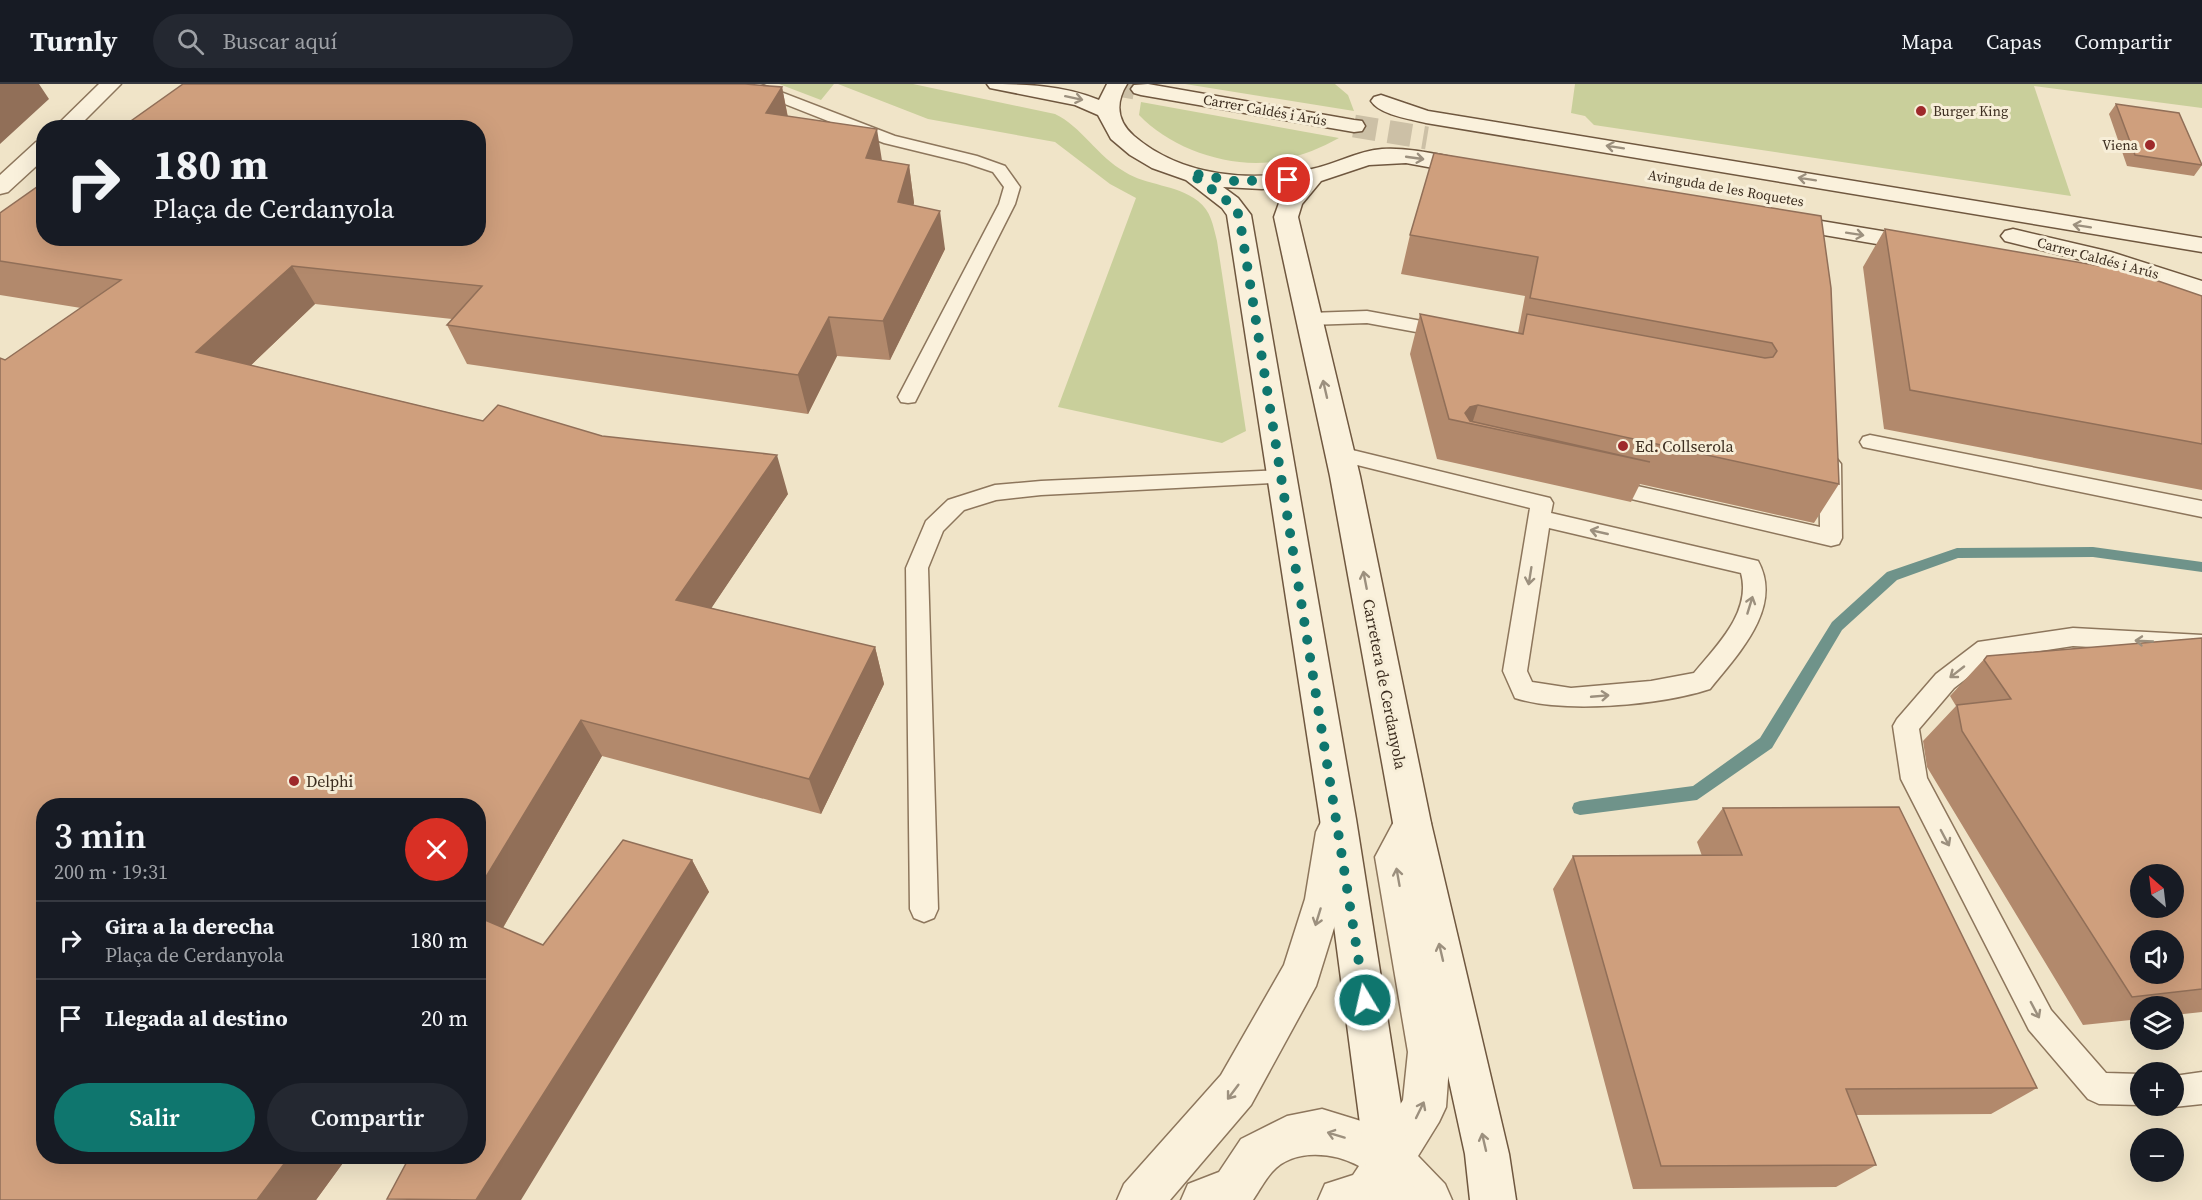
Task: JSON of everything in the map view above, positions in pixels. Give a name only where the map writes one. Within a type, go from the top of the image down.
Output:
[{"type":"main road","points":[[73,120],[111,84]]},
{"type":"main road","points":[[997,84],[1081,100],[1107,111]]},
{"type":"main road","points":[[1117,84],[1109,98],[1107,111],[1113,128],[1128,143],[1161,164],[1190,173],[1234,181],[1257,182],[1314,176],[1356,159],[1370,150],[1383,131],[1386,113],[1375,93]]},
{"type":"main road","name":"Carrer Caldés i Arús","points":[[1142,89],[1354,126]]},
{"type":"main road","points":[[1375,93],[1426,117],[2202,245]]},
{"type":"main road","name":"Avinguda de les Roquetes","points":[[1427,138],[1803,201]]},
{"type":"main road","points":[[0,187],[36,154]]},
{"type":"main road","points":[[1356,159],[1383,156],[1411,157],[1493,172]]},
{"type":"main road","points":[[1190,173],[1230,203],[1239,215],[1338,819],[1391,1180]]},
{"type":"main road","name":"Carretera de Cerdanyola","points":[[1314,176],[1297,193],[1286,218],[1340,454],[1412,823],[1487,1154],[1493,1200]]},
{"type":"main road","points":[[1758,218],[1810,238],[1893,248],[1949,249]]},
{"type":"main road","points":[[1990,232],[2025,238]]},
{"type":"main road","name":"Carrer Caldés i Arús","points":[[2025,238],[2202,254]]},
{"type":"main road","name":"Carrer Caldés i Arús","points":[[2025,238],[2102,257],[2202,289]]},
{"type":"main road","points":[[2007,258],[2100,275],[2202,301]]},
{"type":"main road","points":[[1140,1200],[1236,1090],[1302,972],[1324,899],[1338,819]]},
{"type":"main road","points":[[1341,1200],[1366,1196],[1391,1180],[1424,1107],[1428,1052],[1394,857],[1412,823]]},
{"type":"main road","points":[[1228,1196],[1257,1155],[1287,1138],[1322,1131],[1361,1143],[1391,1180],[1429,1200]]},
{"type":"lane","points":[[747,84],[783,96],[890,140],[971,159],[999,169],[1012,187],[1008,204],[908,397]]},
{"type":"lane","points":[[1309,319],[1367,316],[1461,335]]},
{"type":"lane","points":[[1870,442],[2202,509]]},
{"type":"lane","points":[[1591,483],[1831,537],[1830,446]]},
{"type":"lane","points":[[1340,454],[1542,503],[1515,670],[1524,691],[1571,698],[1651,691],[1701,682],[1743,631],[1756,586],[1750,567],[1540,518]]},
{"type":"lane","points":[[924,909],[917,568],[934,527],[956,505],[995,493],[1041,488],[1282,477]]},
{"type":"lane","points":[[2130,1089],[2099,1088],[2040,1020],[1914,779],[1906,726],[1945,681],[1987,649],[2073,637],[2202,644]]},
{"type":"lane","points":[[2184,1090],[2202,1088]]},
{"type":"green space","points":[[779,84],[834,84],[821,100]]},
{"type":"green space","points":[[838,84],[913,84],[1055,114],[1073,126],[1106,158],[1125,172],[1180,191],[1198,201],[1209,214],[1217,241],[1246,431],[1222,443],[1058,407],[1136,198],[1110,184],[1055,142],[928,119]]},
{"type":"green space","points":[[1185,84],[1335,84],[1348,95],[1354,111]]},
{"type":"green space","points":[[1575,84],[2202,84],[2202,108],[2034,86],[2071,196],[1594,125],[1585,116],[1571,113]]},
{"type":"green space","points":[[1141,102],[1339,138],[1312,151],[1283,160],[1245,163],[1225,160],[1186,148],[1153,127],[1139,115]]},
{"type":"building","name":"Delphi","points":[[183,84],[745,84],[782,87],[766,113],[877,129],[866,158],[909,165],[898,202],[940,211],[883,321],[829,317],[798,375],[447,325],[482,286],[292,266],[196,352],[483,421],[498,405],[602,436],[777,455],[676,600],[875,647],[809,779],[581,720],[486,877],[486,798],[36,798],[36,1164],[284,1164],[257,1200],[0,1200],[0,358],[5,360],[121,280],[0,261],[0,213],[36,188],[36,246],[486,246],[486,120],[132,120]]},
{"type":"building","name":"Viena","points":[[2116,104],[2179,113],[2202,165],[2135,155]]},
{"type":"building","points":[[1434,153],[1821,216],[1831,288],[1839,484],[1478,405],[1470,407],[1465,413],[1470,421],[1650,462],[1449,419],[1420,314],[1523,334],[1527,314],[1765,358],[1773,357],[1777,351],[1772,343],[1530,298],[1538,257],[1410,235]]},
{"type":"building","points":[[1885,229],[2129,271],[2202,296],[2202,444],[1910,390]]},
{"type":"building","points":[[2202,638],[2202,989],[2131,996],[1962,731],[1957,705],[2011,699],[1984,660],[1987,656]]},
{"type":"building","points":[[1899,807],[2037,1088],[1846,1089],[1876,1165],[1661,1166],[1573,856],[1742,855],[1723,808]]},
{"type":"building","points":[[623,840],[692,860],[476,1200],[387,1199],[406,1164],[486,1164],[486,920],[543,945]]},
{"type":"waterway","points":[[1580,808],[1697,793],[1766,743],[1837,626],[1892,576],[1957,553],[2093,552],[2202,567]]},
{"type":"tunnel","points":[[1112,84],[1141,89]]},
{"type":"tunnel","points":[[1354,126],[1427,138]]},
{"type":"place","name":"Burger King","points":[[1921,111]]},
{"type":"place","name":"Viena","points":[[2150,145]]},
{"type":"place","name":"Ed. Collserola","points":[[1623,446]]},
{"type":"place","name":"Delphi","points":[[294,781]]},
{"type":"route","points":[[1288,180],[1234,181],[1190,173],[1230,203],[1239,215],[1338,819],[1365,1000]]}]
